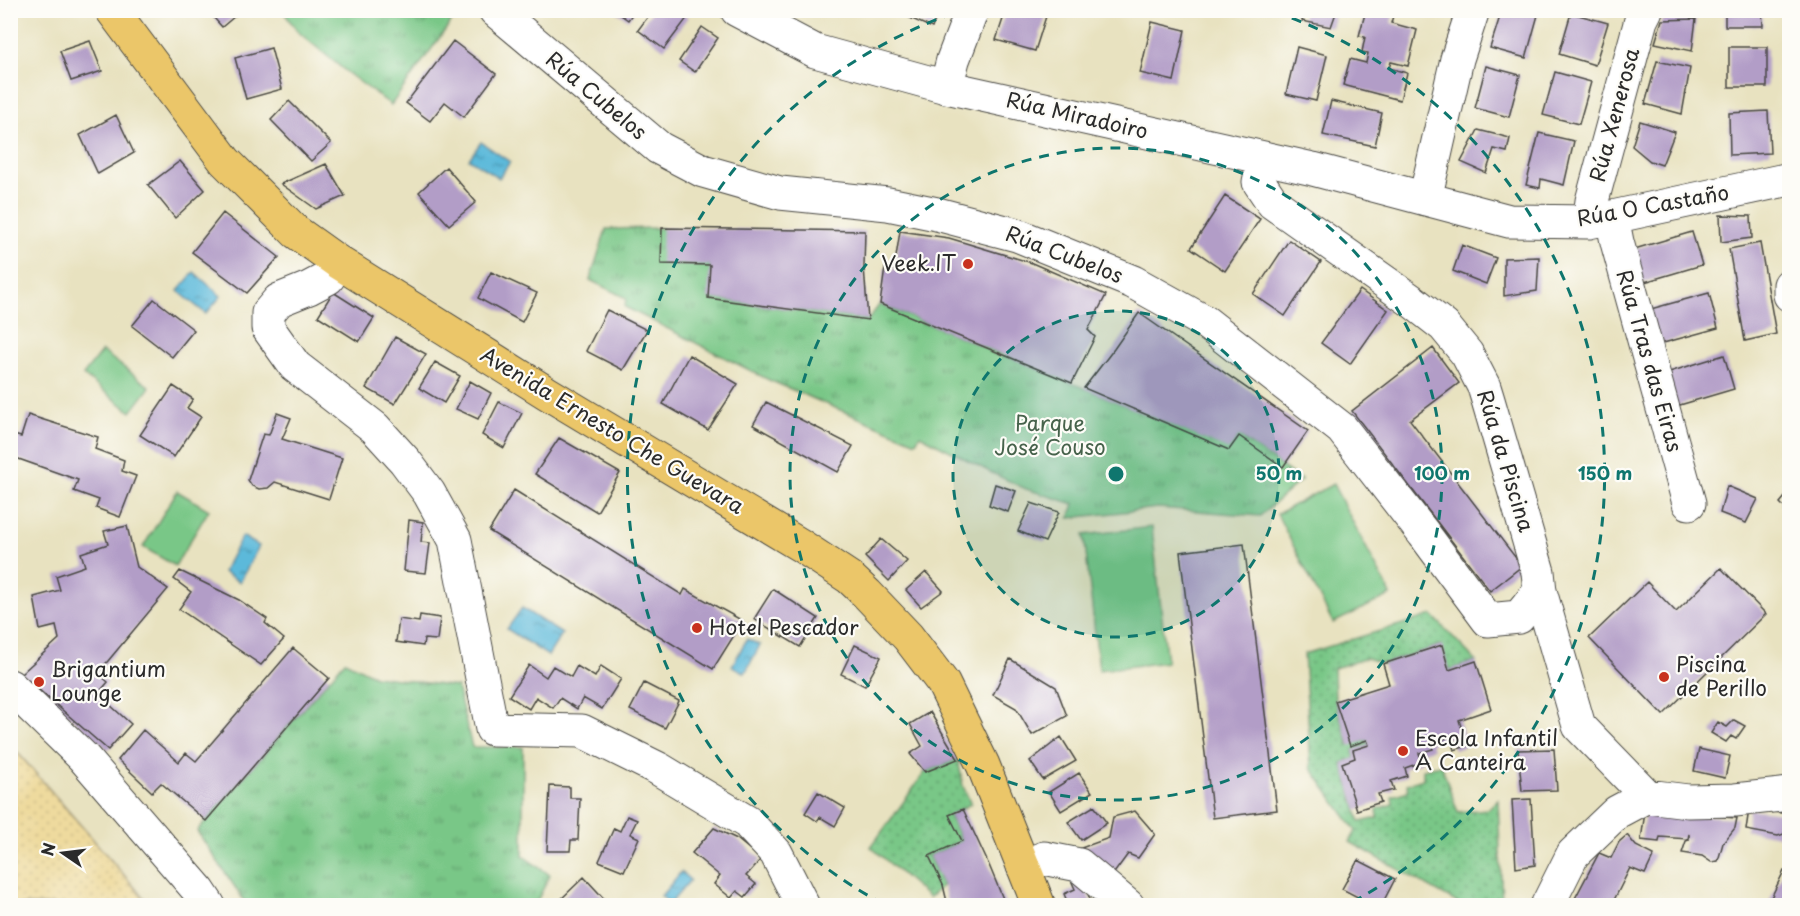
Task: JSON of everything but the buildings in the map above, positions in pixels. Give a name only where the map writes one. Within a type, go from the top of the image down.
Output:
[{"type":"main road","name":"Avenida Ernesto Che Guevara","points":[[112,10],[225,161],[296,232],[338,262],[547,393],[800,545],[850,578],[908,637],[943,683],[982,765],[1040,906]]},
{"type":"street","name":"Rúa Cubelos","points":[[495,10],[659,148],[703,171],[780,193],[888,204],[1017,235],[1133,282],[1205,322],[1342,429],[1488,620],[1519,617],[1540,591]]},
{"type":"street","name":"Rúa Miradoiro","points":[[737,10],[815,51],[946,87],[1313,169],[1425,199]]},
{"type":"street","points":[[946,87],[953,60],[972,10]]},
{"type":"street","points":[[1425,199],[1457,59],[1473,10]]},
{"type":"street","name":"Rúa Xenerosa","points":[[1601,220],[1592,201],[1641,20],[1646,10]]},
{"type":"street","name":"Rúa da Piscina","points":[[1264,159],[1259,182],[1273,203],[1412,301],[1444,326],[1467,354],[1484,387],[1538,572],[1540,591],[1579,726],[1647,796]]},
{"type":"street","name":"Rúa O Castaño","points":[[1425,199],[1509,221],[1601,220],[1790,179]]},
{"type":"street","name":"Rúa Tras das Eiras","points":[[1601,220],[1617,242],[1689,503]]},
{"type":"street","points":[[338,262],[317,274],[309,288],[279,300],[268,313],[268,328],[295,366],[375,428],[405,461],[429,493],[454,540],[492,729],[582,731],[659,769],[747,822],[776,853],[803,906]]},
{"type":"street","points":[[1790,285],[1790,295]]},
{"type":"street","points":[[10,686],[83,757],[209,906]]},
{"type":"street","points":[[1547,906],[1573,854],[1617,812],[1647,796],[1688,801],[1735,800],[1790,794]]},
{"type":"street","points":[[1023,866],[1044,858],[1079,865],[1128,906]]},
{"type":"green space","points":[[283,11],[459,11],[391,105],[297,31]]},
{"type":"green space","name":"Parque José Couso","points":[[662,228],[710,265],[709,298],[868,320],[880,304],[1229,449],[1239,436],[1301,480],[1260,516],[1158,508],[1069,518],[1074,504],[1026,489],[920,435],[916,442],[769,380],[625,307],[626,298],[590,280],[606,229]]},
{"type":"green space","points":[[102,351],[150,387],[131,412],[83,375]]},
{"type":"green space","points":[[1333,484],[1391,595],[1333,623],[1277,514]]},
{"type":"green space","points":[[177,491],[209,510],[175,566],[143,547]]},
{"type":"green space","points":[[1152,527],[1167,662],[1099,670],[1084,535]]},
{"type":"green space","points":[[1432,615],[1476,661],[1449,670],[1441,645],[1383,664],[1367,658],[1334,668],[1335,701],[1349,745],[1367,740],[1369,745],[1353,750],[1355,758],[1342,763],[1360,822],[1378,818],[1377,809],[1393,804],[1392,796],[1408,791],[1407,784],[1423,779],[1423,769],[1441,765],[1458,812],[1488,809],[1498,799],[1502,905],[1461,905],[1350,842],[1356,831],[1311,768],[1304,654]]},
{"type":"green space","points":[[345,661],[375,676],[457,687],[472,747],[523,747],[523,856],[550,875],[535,905],[247,905],[197,831]]},
{"type":"green space","points":[[958,759],[963,786],[971,804],[949,815],[962,841],[929,856],[943,885],[929,898],[871,847],[925,772]]},
{"type":"sand","points":[[11,745],[150,905],[11,905]]},
{"type":"water","points":[[481,142],[510,162],[499,178],[469,159]]},
{"type":"water","points":[[194,272],[221,296],[206,314],[178,291]]},
{"type":"water","points":[[242,536],[259,546],[240,582],[223,572]]},
{"type":"water","points":[[522,608],[562,634],[548,656],[507,629]]},
{"type":"water","points":[[747,639],[760,645],[745,673],[732,666]]},
{"type":"water","points":[[681,872],[690,880],[670,904],[661,896]]},
{"type":"place","name":"Veek.IT","points":[[968,264]]},
{"type":"place","name":"Hotel Pescador","points":[[697,628]]},
{"type":"place","name":"Piscina de Perillo","points":[[1664,677]]},
{"type":"place","name":"Brigantium Lounge","points":[[39,682]]},
{"type":"place","name":"Escola Infantil A Canteira","points":[[1403,751]]}]
